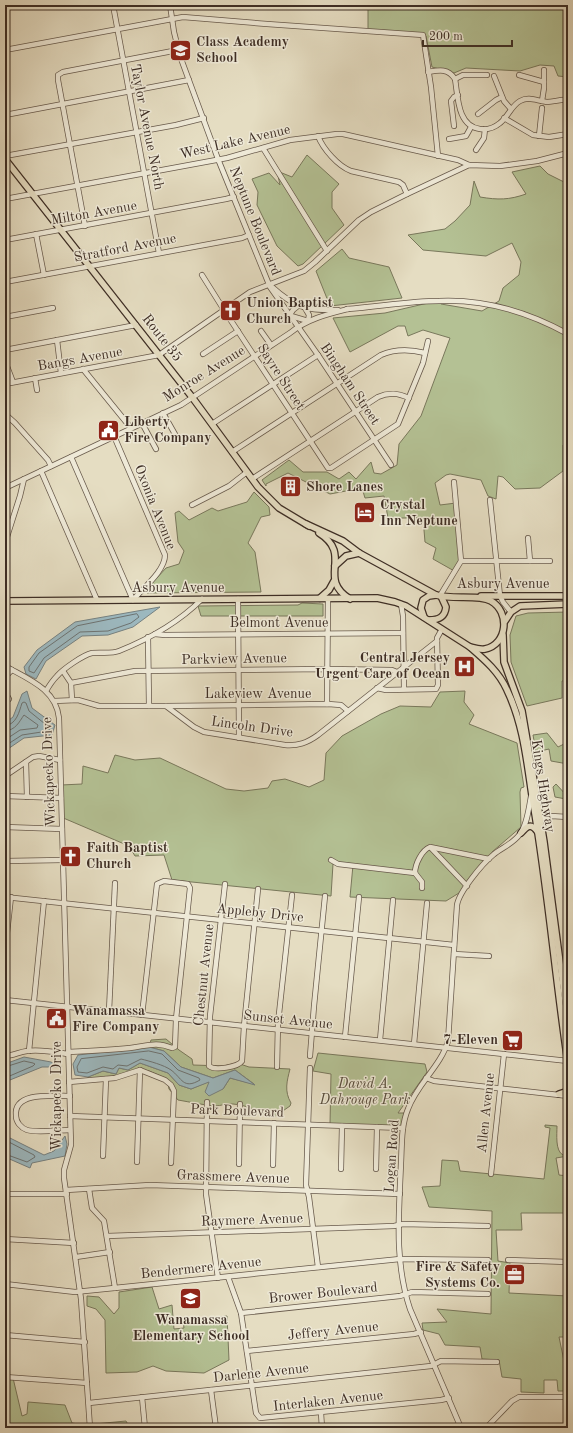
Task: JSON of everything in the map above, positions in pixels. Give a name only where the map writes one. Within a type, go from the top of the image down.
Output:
[{"type":"main road","name":"Route 35","points":[[5,158],[192,397],[264,494],[279,508],[306,524]]},
{"type":"main road","points":[[306,524],[336,537],[359,553],[439,595],[455,598],[480,598],[490,600],[499,609],[505,621]]},
{"type":"main road","points":[[306,524],[331,541],[334,547],[336,566],[334,581],[329,590],[320,598]]},
{"type":"main road","points":[[336,566],[346,556],[359,553]]},
{"type":"main road","points":[[334,581],[340,592],[351,599]]},
{"type":"main road","name":"Asbury Avenue","points":[[439,595],[568,596]]},
{"type":"main road","points":[[439,595],[446,607],[444,614],[437,619],[427,618],[421,608],[423,600],[429,596],[439,595]]},
{"type":"main road","name":"Asbury Avenue","points":[[5,601],[320,598],[328,600],[384,599],[401,604],[411,609]]},
{"type":"main road","name":"Asbury Avenue","points":[[505,621],[511,612],[524,605],[568,604]]},
{"type":"main road","name":"Kings Highway","points":[[411,609],[470,647],[488,663],[504,684],[513,703],[521,730],[538,819],[538,833],[568,1062]]},
{"type":"main road","name":"Kings Highway","points":[[505,621],[503,635],[504,662],[522,711],[568,1023]]},
{"type":"main road","points":[[470,647],[481,649],[487,648],[494,645],[503,635]]},
{"type":"main road","points":[[521,833],[527,826],[530,825],[534,827],[538,833]]},
{"type":"main road","points":[[559,1094],[568,1091]]},
{"type":"street","name":"Taylor Avenue North","points":[[113,5],[159,253]]},
{"type":"street","name":"Neptune Boulevard","points":[[170,5],[178,50],[218,159],[269,284],[285,298],[298,306],[321,310],[348,309],[427,301],[470,302],[513,310],[539,320],[568,334]]},
{"type":"street","points":[[5,50],[183,16],[267,24],[423,35],[438,156]]},
{"type":"street","points":[[85,226],[58,75],[63,72],[178,50]]},
{"type":"street","points":[[428,72],[445,70],[455,79],[461,115],[471,127],[485,129],[499,124],[518,102],[527,99],[542,102],[568,100]]},
{"type":"street","points":[[542,102],[544,70]]},
{"type":"street","points":[[455,79],[463,76],[487,75]]},
{"type":"street","points":[[519,75],[544,82]]},
{"type":"street","points":[[494,76],[505,104],[511,109]]},
{"type":"street","points":[[5,115],[189,80]]},
{"type":"street","points":[[454,126],[451,101],[454,96],[458,95]]},
{"type":"street","points":[[478,114],[502,97]]},
{"type":"street","points":[[540,136],[542,108]]},
{"type":"street","points":[[5,158],[204,118]]},
{"type":"street","points":[[504,118],[528,133],[549,137],[568,134]]},
{"type":"street","points":[[449,139],[466,136],[471,127]]},
{"type":"street","points":[[476,150],[484,138],[485,129]]},
{"type":"street","name":"West Lake Avenue","points":[[5,199],[218,159],[290,140],[343,134],[458,160],[468,165]]},
{"type":"street","points":[[318,136],[323,147],[344,168],[399,182],[403,185],[407,194]]},
{"type":"street","points":[[263,148],[327,251]]},
{"type":"street","points":[[159,355],[250,292],[304,271],[359,220],[371,212],[407,194],[468,165],[505,166],[538,161],[568,153]]},
{"type":"street","name":"Milton Avenue","points":[[5,240],[234,197]]},
{"type":"street","points":[[36,234],[44,275]]},
{"type":"street","name":"Stratford Avenue","points":[[5,282],[242,238],[249,235]]},
{"type":"street","name":"Sayre Street","points":[[202,275],[327,467],[331,468],[374,440]]},
{"type":"street","name":"Bingham Street","points":[[269,284],[289,316],[298,326],[318,355],[391,465]]},
{"type":"street","points":[[298,306],[289,316],[308,321],[309,315],[305,308]]},
{"type":"street","points":[[5,317],[53,308]]},
{"type":"street","name":"Monroe Avenue","points":[[5,488],[180,405],[271,346],[298,326],[308,321],[348,309]]},
{"type":"street","points":[[5,350],[136,325]]},
{"type":"street","points":[[203,354],[238,331]]},
{"type":"street","points":[[261,331],[271,346]]},
{"type":"street","points":[[57,340],[61,373]]},
{"type":"street","points":[[374,440],[398,424],[422,363],[428,341]]},
{"type":"street","points":[[232,452],[375,358],[387,353],[405,350],[425,353]]},
{"type":"street","name":"Bangs Avenue","points":[[5,384],[159,355]]},
{"type":"street","points":[[212,424],[318,355]]},
{"type":"street","points":[[5,361],[13,382]]},
{"type":"street","points":[[83,369],[131,428]]},
{"type":"street","points":[[35,378],[37,390]]},
{"type":"street","points":[[252,479],[378,397],[385,394],[398,394],[409,398]]},
{"type":"street","points":[[162,413],[176,436]]},
{"type":"street","points":[[5,414],[15,422],[48,460],[51,466]]},
{"type":"street","points":[[142,423],[156,449]]},
{"type":"street","name":"Oxonia Avenue","points":[[114,436],[165,555],[164,562],[160,570],[133,600]]},
{"type":"street","points":[[71,457],[133,600]]},
{"type":"street","points":[[41,471],[97,600]]},
{"type":"street","points":[[192,505],[229,486],[247,472]]},
{"type":"street","points":[[5,542],[24,479]]},
{"type":"street","points":[[439,595],[461,562],[454,482]]},
{"type":"street","points":[[490,500],[500,596],[511,612]]},
{"type":"street","points":[[528,538],[530,561]]},
{"type":"street","points":[[461,562],[550,561]]},
{"type":"street","points":[[46,691],[54,679],[63,671],[88,654],[116,652],[155,634],[187,613],[202,599]]},
{"type":"street","points":[[238,599],[239,738]]},
{"type":"street","points":[[327,704],[328,600]]},
{"type":"street","points":[[401,604],[403,616],[404,689]]},
{"type":"street","points":[[403,616],[405,612],[411,609]]},
{"type":"street","points":[[377,688],[386,690],[437,688],[437,638],[442,629]]},
{"type":"street","name":"Belmont Avenue","points":[[155,634],[403,634]]},
{"type":"street","points":[[148,637],[149,706]]},
{"type":"street","points":[[404,667],[437,641]]},
{"type":"street","name":"Wickapecko Drive","points":[[5,666],[46,691],[54,701],[59,718],[70,1096],[70,1149],[64,1170],[80,1292],[85,1342],[90,1428]]},
{"type":"street","name":"Lincoln Drive","points":[[166,706],[199,730],[285,745],[301,745],[314,738],[404,667]]},
{"type":"street","name":"Parkview Avenue","points":[[71,683],[123,672],[149,671],[328,669],[392,670],[397,672]]},
{"type":"street","points":[[5,678],[12,670]]},
{"type":"street","points":[[63,671],[71,683],[72,700]]},
{"type":"street","points":[[5,692],[10,699],[5,702]]},
{"type":"street","points":[[54,701],[78,700],[99,706],[166,706]]},
{"type":"street","name":"Lakeview Avenue","points":[[166,706],[327,704],[341,705],[348,711]]},
{"type":"street","points":[[5,776],[37,756],[60,760]]},
{"type":"street","points":[[26,762],[27,797]]},
{"type":"street","points":[[521,833],[532,793]]},
{"type":"street","points":[[5,796],[61,798]]},
{"type":"street","points":[[538,819],[551,816],[568,817]]},
{"type":"street","points":[[5,827],[62,829]]},
{"type":"street","name":"Logan Road","points":[[461,1428],[435,1364],[410,1309],[406,1294],[398,1243],[403,1128],[406,1113],[411,1100],[446,1048],[450,1027],[457,902],[462,892],[489,859],[521,833]]},
{"type":"street","points":[[422,888],[422,882],[415,873],[416,865],[427,848],[430,847],[489,859]]},
{"type":"street","points":[[430,847],[467,886]]},
{"type":"street","points":[[5,861],[63,860]]},
{"type":"street","points":[[331,860],[338,864],[415,873]]},
{"type":"street","points":[[5,1056],[29,1050],[68,1053],[130,1048],[154,1044],[174,1048],[190,888],[188,884],[164,881],[157,884],[142,1015]]},
{"type":"street","points":[[109,1011],[115,884]]},
{"type":"street","name":"Chestnut Avenue","points":[[225,884],[210,1022],[210,1067],[218,1069],[239,1065],[242,1063],[244,1026]]},
{"type":"street","points":[[244,1026],[258,889]]},
{"type":"street","points":[[277,1067],[278,1029],[292,895]]},
{"type":"street","points":[[310,1056],[311,1033],[326,896]]},
{"type":"street","name":"Appleby Drive","points":[[5,897],[454,945]]},
{"type":"street","points":[[5,951],[11,897]]},
{"type":"street","points":[[345,1037],[359,897]]},
{"type":"street","points":[[380,1040],[393,900]]},
{"type":"street","points":[[29,1050],[44,901]]},
{"type":"street","points":[[414,1044],[427,904]]},
{"type":"street","points":[[454,954],[489,956]]},
{"type":"street","name":"Sunset Avenue","points":[[5,1000],[380,1040],[568,1062]]},
{"type":"street","name":"Allen Avenue","points":[[491,1174],[499,1088],[504,1054]]},
{"type":"street","points":[[310,1068],[306,1185],[318,1267]]},
{"type":"street","points":[[69,1082],[119,1077],[140,1070],[160,1077],[171,1084],[174,1091],[171,1163]]},
{"type":"street","points":[[137,1162],[140,1070]]},
{"type":"street","points":[[426,1078],[434,1081],[568,1096]]},
{"type":"street","points":[[104,1156],[106,1079]]},
{"type":"street","points":[[70,1096],[25,1098],[19,1104],[16,1115],[18,1123],[27,1130],[70,1130]]},
{"type":"street","points":[[207,1102],[205,1187],[218,1278]]},
{"type":"street","points":[[239,1164],[240,1104]]},
{"type":"street","name":"Park Boulevard","points":[[70,1116],[403,1128]]},
{"type":"street","points":[[273,1166],[274,1124]]},
{"type":"street","points":[[341,1170],[342,1126]]},
{"type":"street","points":[[376,1169],[377,1127]]},
{"type":"street","name":"Grassmere Avenue","points":[[5,1194],[66,1192],[150,1185],[400,1194]]},
{"type":"street","points":[[89,1189],[92,1208],[104,1221],[115,1288]]},
{"type":"street","name":"Raymere Avenue","points":[[107,1236],[398,1225],[488,1226]]},
{"type":"street","points":[[5,1239],[74,1243]]},
{"type":"street","points":[[76,1257],[110,1252]]},
{"type":"street","name":"Bendermere Avenue","points":[[5,1284],[80,1292],[400,1259],[488,1260]]},
{"type":"street","points":[[508,1260],[568,1262]]},
{"type":"street","name":"Interlaken Avenue","points":[[228,1277],[241,1313],[256,1413],[260,1418],[321,1413],[449,1398]]},
{"type":"street","name":"Brower Boulevard","points":[[241,1313],[400,1296],[412,1292],[488,1294]]},
{"type":"street","name":"Jeffery Avenue","points":[[247,1351],[414,1334],[421,1332]]},
{"type":"street","points":[[5,1335],[85,1342]]},
{"type":"street","name":"Darlene Avenue","points":[[88,1403],[431,1366],[441,1361],[497,1362]]},
{"type":"street","points":[[5,1377],[87,1384]]},
{"type":"street","points":[[211,1390],[216,1428]]},
{"type":"street","points":[[486,1428],[515,1398],[522,1396],[568,1397]]},
{"type":"street","points":[[142,1398],[145,1428]]},
{"type":"street","points":[[321,1413],[322,1428]]},
{"type":"green space","points":[[368,5],[568,5],[568,77],[558,76],[554,66],[540,65],[520,71],[466,68],[454,73],[432,67],[426,36],[368,31]]},
{"type":"green space","points":[[307,155],[339,184],[332,192],[332,208],[344,225],[303,264],[298,266],[277,246],[257,205],[258,192],[252,179],[269,173],[280,185],[277,171],[292,177]]},
{"type":"green space","points":[[540,166],[548,174],[568,184],[568,445],[563,445],[563,471],[540,488],[515,489],[503,477],[498,476],[496,499],[488,496],[481,480],[450,474],[446,475],[435,483],[440,505],[456,503],[463,561],[456,572],[433,559],[436,548],[425,542],[423,518],[388,518],[384,496],[365,498],[362,488],[330,494],[288,473],[266,484],[266,486],[262,480],[289,460],[303,472],[327,472],[339,479],[349,472],[356,479],[371,462],[374,473],[381,474],[397,465],[399,444],[421,416],[450,338],[423,330],[408,336],[405,326],[398,326],[350,352],[333,318],[385,313],[441,300],[441,304],[482,311],[499,301],[503,288],[519,275],[521,262],[512,243],[486,256],[423,250],[408,235],[445,229],[455,221],[470,205],[474,181],[480,197],[503,199],[526,194],[512,172]]},
{"type":"green space","points":[[342,249],[349,258],[389,267],[402,298],[330,306],[316,271]]},
{"type":"green space","points":[[254,492],[269,507],[270,515],[261,517],[248,543],[255,552],[261,592],[147,593],[146,590],[166,568],[179,564],[184,551],[178,542],[175,513],[179,511],[189,520],[212,508],[218,511],[247,502]]},
{"type":"green space","points":[[302,603],[323,604],[323,616],[201,616],[198,606],[298,605]]},
{"type":"green space","points":[[568,612],[568,680],[562,681],[562,698],[527,706],[511,662],[510,635],[516,616],[528,613]]},
{"type":"green space","points":[[465,691],[464,702],[474,715],[469,724],[517,743],[524,787],[521,788],[520,792],[521,827],[492,852],[493,855],[459,893],[446,901],[350,897],[353,865],[333,864],[331,896],[172,880],[164,855],[135,856],[129,846],[61,817],[61,785],[82,784],[83,766],[108,773],[115,755],[135,760],[160,758],[226,789],[244,791],[268,788],[272,781],[285,779],[309,787],[324,780],[326,753],[342,736],[381,714],[400,706],[431,707],[440,692]]},
{"type":"green space","points":[[547,733],[558,747],[568,742],[568,764],[551,761],[549,749],[536,752],[533,735]]},
{"type":"green space","points":[[556,784],[568,797],[568,801],[566,799],[555,797],[553,787]]},
{"type":"green space","points":[[166,1039],[192,1059],[193,1065],[223,1066],[237,1063],[249,1067],[290,1069],[287,1094],[291,1103],[290,1106],[274,1117],[249,1107],[239,1105],[228,1104],[215,1106],[178,1100],[169,1089],[167,1079],[149,1071],[88,1080],[88,1077],[103,1071],[116,1074],[119,1068],[128,1070],[140,1063],[168,1073],[179,1085],[191,1089],[210,1081],[223,1089],[230,1078],[254,1084],[235,1070],[213,1078],[181,1067],[164,1051],[149,1047],[151,1040]]},
{"type":"green space","name":"David A. Dahrouge Park","points":[[318,1053],[425,1064],[427,1072],[398,1113],[406,1113],[404,1128],[330,1124],[331,1074],[313,1071]]},
{"type":"green space","points":[[545,1125],[557,1126],[557,1142],[560,1153],[563,1155],[568,1155],[556,1158],[559,1175],[568,1176],[568,1213],[521,1213],[522,1230],[496,1230],[498,1261],[510,1263],[509,1293],[568,1296],[568,1337],[559,1337],[564,1361],[568,1361],[568,1391],[558,1391],[557,1380],[544,1380],[544,1393],[521,1392],[521,1379],[502,1377],[499,1360],[482,1359],[480,1347],[445,1345],[439,1334],[423,1330],[422,1323],[447,1322],[437,1309],[491,1314],[492,1211],[429,1207],[422,1187],[440,1186],[442,1160],[458,1161],[460,1171],[544,1179],[550,1128],[545,1127]]},
{"type":"green space","points":[[152,1287],[159,1309],[172,1305],[174,1329],[184,1328],[183,1321],[227,1316],[229,1360],[204,1373],[166,1371],[153,1366],[137,1372],[106,1373],[105,1320],[96,1309],[87,1306],[87,1296],[99,1297],[114,1314],[119,1308],[119,1292]]},
{"type":"green space","points":[[5,1377],[13,1378],[22,1416],[27,1414],[28,1402],[65,1405],[72,1423],[84,1425],[126,1421],[130,1428],[5,1428]]},
{"type":"water","points":[[160,607],[133,627],[108,635],[82,636],[46,661],[36,679],[26,674],[24,667],[37,650],[75,622]]},
{"type":"water","points":[[27,691],[32,708],[55,725],[52,735],[24,738],[5,751],[5,723],[13,717],[22,694]]},
{"type":"water","points":[[149,1047],[164,1051],[181,1067],[213,1078],[235,1070],[255,1085],[230,1078],[223,1089],[209,1096],[205,1092],[209,1082],[191,1089],[179,1085],[168,1073],[140,1063],[128,1070],[119,1068],[116,1074],[103,1071],[88,1077],[75,1075],[73,1064],[78,1055]]},
{"type":"water","points":[[24,1057],[51,1062],[62,1067],[42,1067],[5,1082],[5,1064]]},
{"type":"water","points":[[5,1134],[8,1137],[44,1155],[54,1151],[65,1136],[67,1144],[65,1156],[32,1163],[30,1168],[5,1157]]},
{"type":"place","name":"Class Academy School","points":[[180,50]]},
{"type":"place","name":"Union Baptist Church","points":[[231,311]]},
{"type":"place","name":"Liberty Fire Company","points":[[109,430]]},
{"type":"place","name":"Shore Lanes","points":[[291,487]]},
{"type":"place","name":"Crystal Inn Neptune","points":[[365,513]]},
{"type":"place","name":"Central Jersey Urgent Care of Ocean","points":[[465,666]]},
{"type":"place","name":"Faith Baptist Church","points":[[70,856]]},
{"type":"place","name":"Wanamassa Fire Company","points":[[56,1019]]},
{"type":"place","name":"7-Eleven","points":[[513,1040]]},
{"type":"place","name":"Fire & Safety Systems Co.","points":[[515,1275]]},
{"type":"place","name":"Wanamassa Elementary School","points":[[191,1298]]}]
